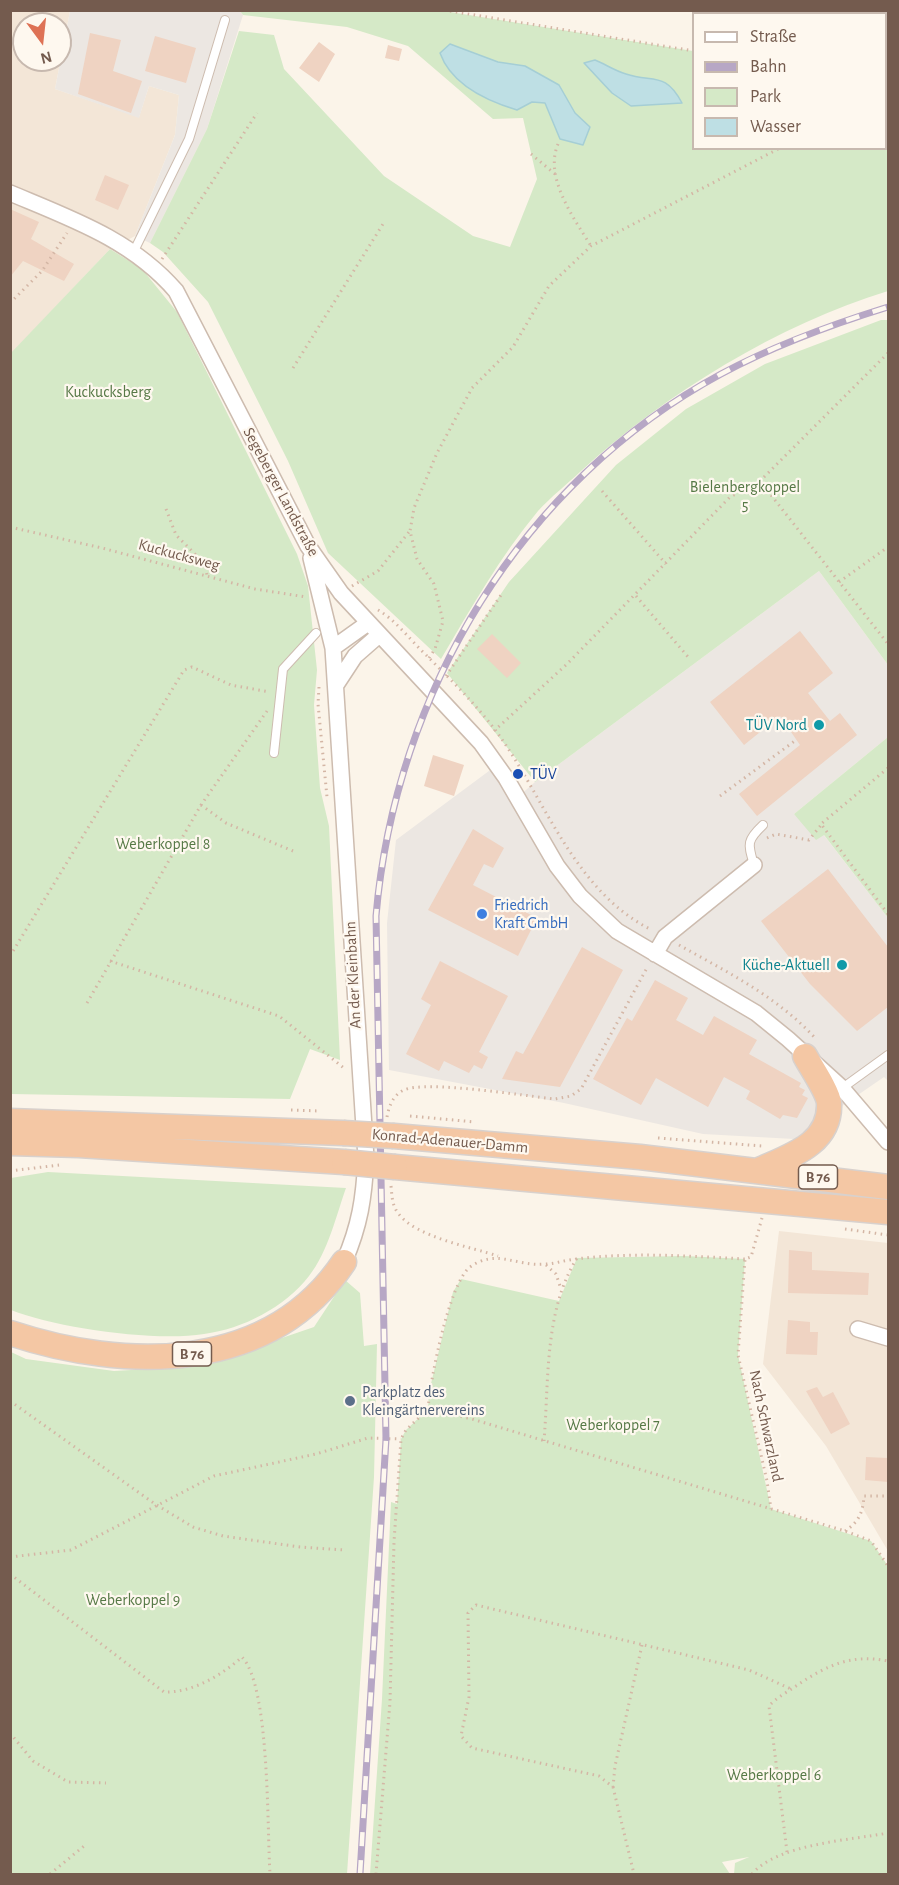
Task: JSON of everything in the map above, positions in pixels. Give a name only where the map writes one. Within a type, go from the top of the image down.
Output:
[{"type":"highway","points":[[759,1170],[800,1153],[814,1141],[825,1126],[835,1095],[806,1056]]},
{"type":"highway","name":"Konrad-Adenauer-Damm","points":[[10,1121],[391,1132],[640,1156],[885,1186]]},
{"type":"highway","name":"Konrad-Adenauer-Damm","points":[[10,1143],[79,1145],[344,1162],[393,1171],[821,1204],[888,1212]]},
{"type":"highway","name":"B 76","points":[[10,1158],[40,1155],[79,1145]]},
{"type":"highway","name":"B 76","points":[[821,1204],[868,1221],[888,1224]]},
{"type":"highway","name":"B 76","points":[[10,1333],[65,1349],[107,1355],[161,1356],[210,1352],[259,1335],[281,1324],[314,1300],[344,1262]]},
{"type":"street","name":"Segeberger Landstraße","points":[[10,193],[75,220],[134,251],[156,268],[176,291],[308,546],[341,593],[379,635],[457,713],[481,743],[506,778],[556,866],[580,896],[617,931],[756,1013],[806,1056]]},
{"type":"street","name":"An der Kleinbahn","points":[[308,546],[323,599],[333,648],[359,1080],[366,1158],[364,1195],[358,1229],[344,1262]]},
{"type":"street","points":[[333,648],[368,623]]},
{"type":"street","points":[[336,685],[355,656],[379,635]]},
{"type":"street","points":[[655,954],[665,937],[754,865]]},
{"type":"street","points":[[835,1095],[888,1142]]},
{"type":"street","points":[[858,1329],[888,1338]]},
{"type":"lane","points":[[134,251],[189,139],[225,20]]},
{"type":"lane","points":[[274,753],[283,669],[316,633]]},
{"type":"lane","points":[[754,865],[748,846],[751,836],[763,825]]},
{"type":"lane","points":[[835,1095],[888,1056]]},
{"type":"path","points":[[444,10],[692,51]]},
{"type":"path","points":[[156,268],[257,113]]},
{"type":"path","points":[[558,144],[553,156],[556,175],[567,206],[591,246]]},
{"type":"path","points":[[429,658],[435,649],[443,621],[435,584],[417,559],[410,531],[414,508],[437,453],[472,388],[513,347],[549,286],[591,246],[776,150]]},
{"type":"path","points":[[531,154],[556,175]]},
{"type":"path","points":[[10,303],[42,271],[75,220]]},
{"type":"path","points":[[293,368],[382,224]]},
{"type":"path","points":[[375,608],[429,658],[495,730],[636,596],[730,497],[760,481],[888,353]]},
{"type":"path","points":[[760,481],[888,644]]},
{"type":"path","points":[[602,491],[666,564]]},
{"type":"path","points":[[166,509],[176,535],[205,564],[207,575]]},
{"type":"path","name":"Kuckucksweg","points":[[10,527],[255,589],[323,599]]},
{"type":"path","points":[[341,593],[378,571],[410,531]]},
{"type":"path","points":[[839,582],[888,547]]},
{"type":"path","points":[[446,676],[501,595]]},
{"type":"path","points":[[636,596],[689,658]]},
{"type":"path","points":[[10,956],[184,670],[192,667],[231,685],[279,694],[201,806],[87,1003]]},
{"type":"path","points":[[720,796],[796,740]]},
{"type":"path","points":[[776,834],[809,840],[821,824],[888,768]]},
{"type":"path","points":[[201,806],[226,823],[293,851]]},
{"type":"path","points":[[821,824],[888,914]]},
{"type":"path","points":[[391,1132],[389,1109],[394,1097],[405,1089],[445,1087],[555,1099],[571,1096],[581,1089],[655,954]]},
{"type":"path","points":[[110,961],[279,1016],[359,1080]]},
{"type":"path","points":[[10,1171],[66,1166]]},
{"type":"path","points":[[393,1171],[392,1200],[397,1212],[406,1222],[420,1230],[525,1264],[545,1264],[577,1258],[684,1256],[745,1259]]},
{"type":"path","name":"Nach Schwarzland","points":[[762,1218],[755,1250],[751,1257],[745,1259],[738,1355],[767,1481],[771,1509]]},
{"type":"path","points":[[376,1875],[390,1702],[394,1542],[401,1439],[406,1430],[428,1409],[429,1392],[453,1292],[469,1268],[482,1260],[498,1256]]},
{"type":"path","points":[[544,1441],[554,1319],[562,1291],[577,1258]]},
{"type":"path","points":[[545,1264],[556,1274],[562,1291]]},
{"type":"path","points":[[10,1401],[155,1504],[193,1527],[223,1536],[300,1547],[344,1550]]},
{"type":"path","points":[[428,1409],[441,1410],[845,1531],[872,1541],[888,1566]]},
{"type":"path","points":[[10,1557],[71,1550],[155,1504],[214,1476],[316,1454],[368,1438],[401,1439]]},
{"type":"path","points":[[845,1531],[857,1521],[863,1510],[864,1496],[888,1496]]},
{"type":"path","points":[[10,1574],[164,1692],[177,1693],[225,1672],[242,1657],[251,1666],[264,1731],[270,1875]]},
{"type":"path","points":[[613,1787],[599,1776],[472,1748],[461,1736],[469,1697],[468,1613],[476,1605],[748,1671],[791,1689]]},
{"type":"path","points":[[634,1875],[613,1787],[615,1766],[642,1645]]},
{"type":"path","points":[[787,1852],[768,1716],[769,1706],[822,1668],[841,1660],[867,1657],[888,1661]]},
{"type":"path","points":[[10,1734],[33,1761],[68,1782],[106,1783]]},
{"type":"path","points":[[752,1875],[759,1866],[787,1852],[888,1833]]},
{"type":"path","points":[[50,1875],[84,1846]]},
{"type":"shaded area","points":[[239,10],[243,15],[207,129],[150,243],[135,236],[175,135],[179,95],[149,86],[139,118],[55,89],[58,72],[72,72],[72,12],[70,11]]},
{"type":"shaded area","points":[[11,11],[70,11],[12,12],[12,72],[58,72],[55,89],[139,117],[149,86],[179,95],[175,135],[135,236],[110,249],[11,354]]},
{"type":"shaded area","points":[[819,571],[888,665],[888,737],[794,814],[823,834],[888,918],[888,1081],[884,1077],[794,1139],[703,1134],[564,1103],[389,1070],[387,923],[396,840],[497,765],[518,797]]},
{"type":"shaded area","points":[[779,1231],[888,1243],[888,1551],[826,1446],[763,1364]]},
{"type":"green space","points":[[240,11],[444,11],[692,51],[692,150],[887,150],[888,83],[888,291],[806,322],[725,364],[649,415],[614,442],[538,511],[524,528],[441,659],[328,553],[288,461],[208,302],[163,252],[150,243],[207,129],[239,31],[274,35],[284,69],[384,176],[473,236],[510,247],[537,179],[523,118],[493,119],[408,46],[347,27],[243,15]]},
{"type":"green space","points":[[110,249],[142,269],[177,312],[297,554],[308,586],[317,670],[314,705],[320,788],[329,826],[340,1060],[310,1049],[290,1099],[11,1094],[10,354]]},
{"type":"green space","name":"Bielenbergkoppel 5","points":[[881,320],[888,320],[888,665],[819,571],[535,782],[447,673],[509,582],[616,465],[686,409],[765,364]]},
{"type":"green space","points":[[888,737],[888,918],[824,835],[816,840],[794,814]]},
{"type":"green space","points":[[48,1172],[346,1188],[331,1234],[316,1266],[299,1287],[276,1307],[248,1322],[204,1334],[133,1335],[79,1328],[30,1317],[11,1310],[11,1178]]},
{"type":"green space","points":[[684,1256],[745,1259],[738,1355],[771,1509],[871,1541],[888,1566],[888,1874],[734,1874],[735,1863],[749,1857],[722,1862],[730,1874],[370,1874],[382,1699],[391,1502],[397,1504],[401,1439],[406,1430],[428,1409],[429,1392],[453,1292],[461,1279],[559,1301],[577,1258]]},
{"type":"green space","name":"Weberkoppel 9","points":[[345,1280],[360,1293],[364,1346],[377,1344],[374,1477],[347,1874],[11,1874],[11,1352],[26,1359],[114,1371],[200,1366],[314,1327]]},
{"type":"water","points":[[450,44],[498,62],[525,66],[559,85],[575,113],[590,127],[583,145],[560,139],[545,103],[532,102],[517,110],[494,102],[471,90],[452,74],[445,64],[440,53]]},
{"type":"water","points":[[595,60],[622,73],[664,82],[676,93],[682,103],[631,106],[612,93],[584,63]]},
{"type":"building","points":[[90,33],[121,40],[113,71],[142,81],[131,113],[78,94]]},
{"type":"building","points":[[155,36],[196,48],[186,83],[145,71]]},
{"type":"building","points":[[319,42],[335,54],[319,82],[299,68]]},
{"type":"building","points":[[388,45],[402,49],[399,61],[385,58]]},
{"type":"building","points":[[105,175],[129,185],[118,210],[95,200]]},
{"type":"building","points":[[10,209],[39,222],[31,239],[74,264],[64,281],[23,261],[10,277]]},
{"type":"building","name":"TÜV Nord","points":[[800,631],[833,673],[808,693],[830,721],[840,713],[857,735],[757,816],[739,794],[800,745],[780,716],[744,745],[710,702]]},
{"type":"building","points":[[492,634],[521,663],[507,678],[477,649]]},
{"type":"building","points":[[433,755],[464,765],[454,796],[424,786]]},
{"type":"building","name":"Friedrich Kraft GmbH","points":[[473,829],[504,848],[493,868],[484,864],[473,885],[537,918],[518,956],[428,910]]},
{"type":"building","name":"Küche-Aktuell","points":[[828,869],[888,947],[888,1007],[857,1031],[810,984],[761,921]]},
{"type":"building","points":[[582,947],[623,970],[560,1087],[502,1079],[516,1051],[523,1054]]},
{"type":"building","points":[[440,961],[508,996],[479,1052],[488,1057],[482,1069],[474,1065],[469,1073],[444,1061],[439,1071],[406,1054],[431,1005],[421,999]]},
{"type":"building","points":[[655,980],[688,998],[676,1020],[703,1035],[714,1016],[757,1040],[749,1054],[801,1083],[799,1087],[805,1090],[802,1095],[808,1098],[797,1118],[783,1115],[780,1119],[746,1099],[750,1091],[724,1077],[708,1107],[656,1078],[641,1105],[593,1079],[627,1018],[632,1021]]},
{"type":"building","points":[[789,1250],[812,1252],[812,1270],[869,1273],[868,1295],[788,1293]]},
{"type":"building","points":[[788,1320],[810,1322],[810,1332],[818,1332],[817,1355],[786,1354]]},
{"type":"building","points":[[817,1387],[823,1397],[833,1392],[850,1424],[831,1434],[806,1391]]},
{"type":"building","points":[[866,1457],[888,1458],[888,1482],[865,1480]]},
{"type":"railway","points":[[756,10],[763,12]]},
{"type":"railway","points":[[812,10],[818,12]]},
{"type":"railway","points":[[360,1874],[386,1439],[376,916],[388,833],[410,752],[441,675],[481,602],[529,534],[585,473],[650,419],[721,374],[803,336],[888,307]]},
{"type":"place","name":"TÜV Nord","points":[[819,725]]},
{"type":"place","name":"TÜV","points":[[518,774]]},
{"type":"place","name":"Friedrich Kraft GmbH","points":[[482,914]]},
{"type":"place","name":"Küche-Aktuell","points":[[842,965]]},
{"type":"place","name":"Parkplatz des Kleingärtnervereins","points":[[350,1401]]},
{"type":"park label","name":"Kuckucksberg","points":[[108,392]]},
{"type":"park label","name":"Weberkoppel 8","points":[[163,844]]},
{"type":"park label","name":"Weberkoppel 7","points":[[613,1425]]},
{"type":"park label","name":"Weberkoppel 6","points":[[774,1775]]}]
